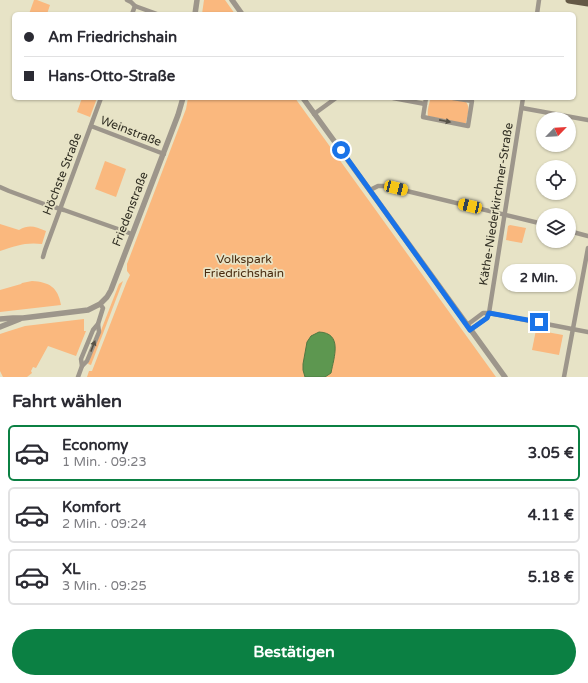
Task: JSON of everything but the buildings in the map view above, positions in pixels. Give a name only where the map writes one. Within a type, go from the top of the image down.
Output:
[{"type":"main road","points":[[569,0],[588,4]]},
{"type":"street","points":[[127,0],[135,6],[152,12]]},
{"type":"street","points":[[195,12],[197,0]]},
{"type":"street","points":[[232,0],[241,12]]},
{"type":"street","points":[[537,12],[540,0]]},
{"type":"street","points":[[133,12],[135,6]]},
{"type":"street","name":"Höchste Straße","points":[[43,257],[44,250],[100,100]]},
{"type":"street","name":"Friedenstraße","points":[[100,304],[110,293],[164,154],[182,100]]},
{"type":"street","points":[[304,100],[505,377]]},
{"type":"street","points":[[314,114],[333,100]]},
{"type":"street","points":[[404,100],[425,104]]},
{"type":"street","points":[[426,100],[423,117],[468,126],[472,101],[466,100]]},
{"type":"street","name":"Käthe-Niederkirchner-Straße","points":[[489,313],[523,100]]},
{"type":"street","points":[[522,108],[588,120]]},
{"type":"street","name":"Weinstraße","points":[[91,126],[164,154]]},
{"type":"street","points":[[370,190],[378,186],[386,186],[536,222]]},
{"type":"street","points":[[0,187],[13,193],[132,234]]},
{"type":"street","points":[[576,233],[588,236]]},
{"type":"street","points":[[564,377],[588,248]]},
{"type":"street","points":[[0,319],[23,318],[84,310],[93,308],[100,304],[103,308],[98,324],[93,330],[82,359],[82,366],[78,377]]},
{"type":"street","points":[[468,327],[487,318],[489,313],[588,332]]},
{"type":"street","points":[[0,327],[23,318]]},
{"type":"green space","points":[[34,0],[50,5],[48,12],[30,12]]},
{"type":"green space","points":[[204,0],[225,0],[234,12],[202,12]]},
{"type":"green space","points":[[81,100],[96,100],[90,117],[77,112]]},
{"type":"green space","name":"Volkspark Friedrichshain","points":[[188,100],[296,100],[496,377],[87,377],[89,371],[92,371],[130,275],[127,271],[127,264],[186,109]]},
{"type":"green space","points":[[430,100],[456,100],[466,102],[468,109],[466,123],[464,124],[428,116],[428,107]]},
{"type":"green space","points":[[105,161],[126,169],[116,197],[95,189]]},
{"type":"green space","points":[[0,224],[19,230],[23,228],[36,227],[46,231],[42,244],[25,244],[0,251]]},
{"type":"green space","points":[[510,225],[526,228],[522,243],[506,240],[508,226]]},
{"type":"green space","points":[[32,281],[48,284],[52,287],[58,294],[61,305],[0,312],[0,290]]},
{"type":"green space","points":[[123,281],[91,365],[88,364],[119,284]]},
{"type":"green space","points":[[84,319],[84,331],[86,331],[76,356],[48,346],[36,368],[33,367],[31,371],[32,373],[27,377],[3,377],[0,371],[0,334],[25,326]]},
{"type":"green space","points":[[536,330],[563,335],[559,355],[532,350]]},
{"type":"shaded area","points":[[319,332],[327,333],[334,341],[335,353],[331,373],[325,377],[305,377],[303,364],[307,342],[311,336]]},
{"type":"route","points":[[341,150],[470,330],[487,318],[489,313],[539,322]]}]
